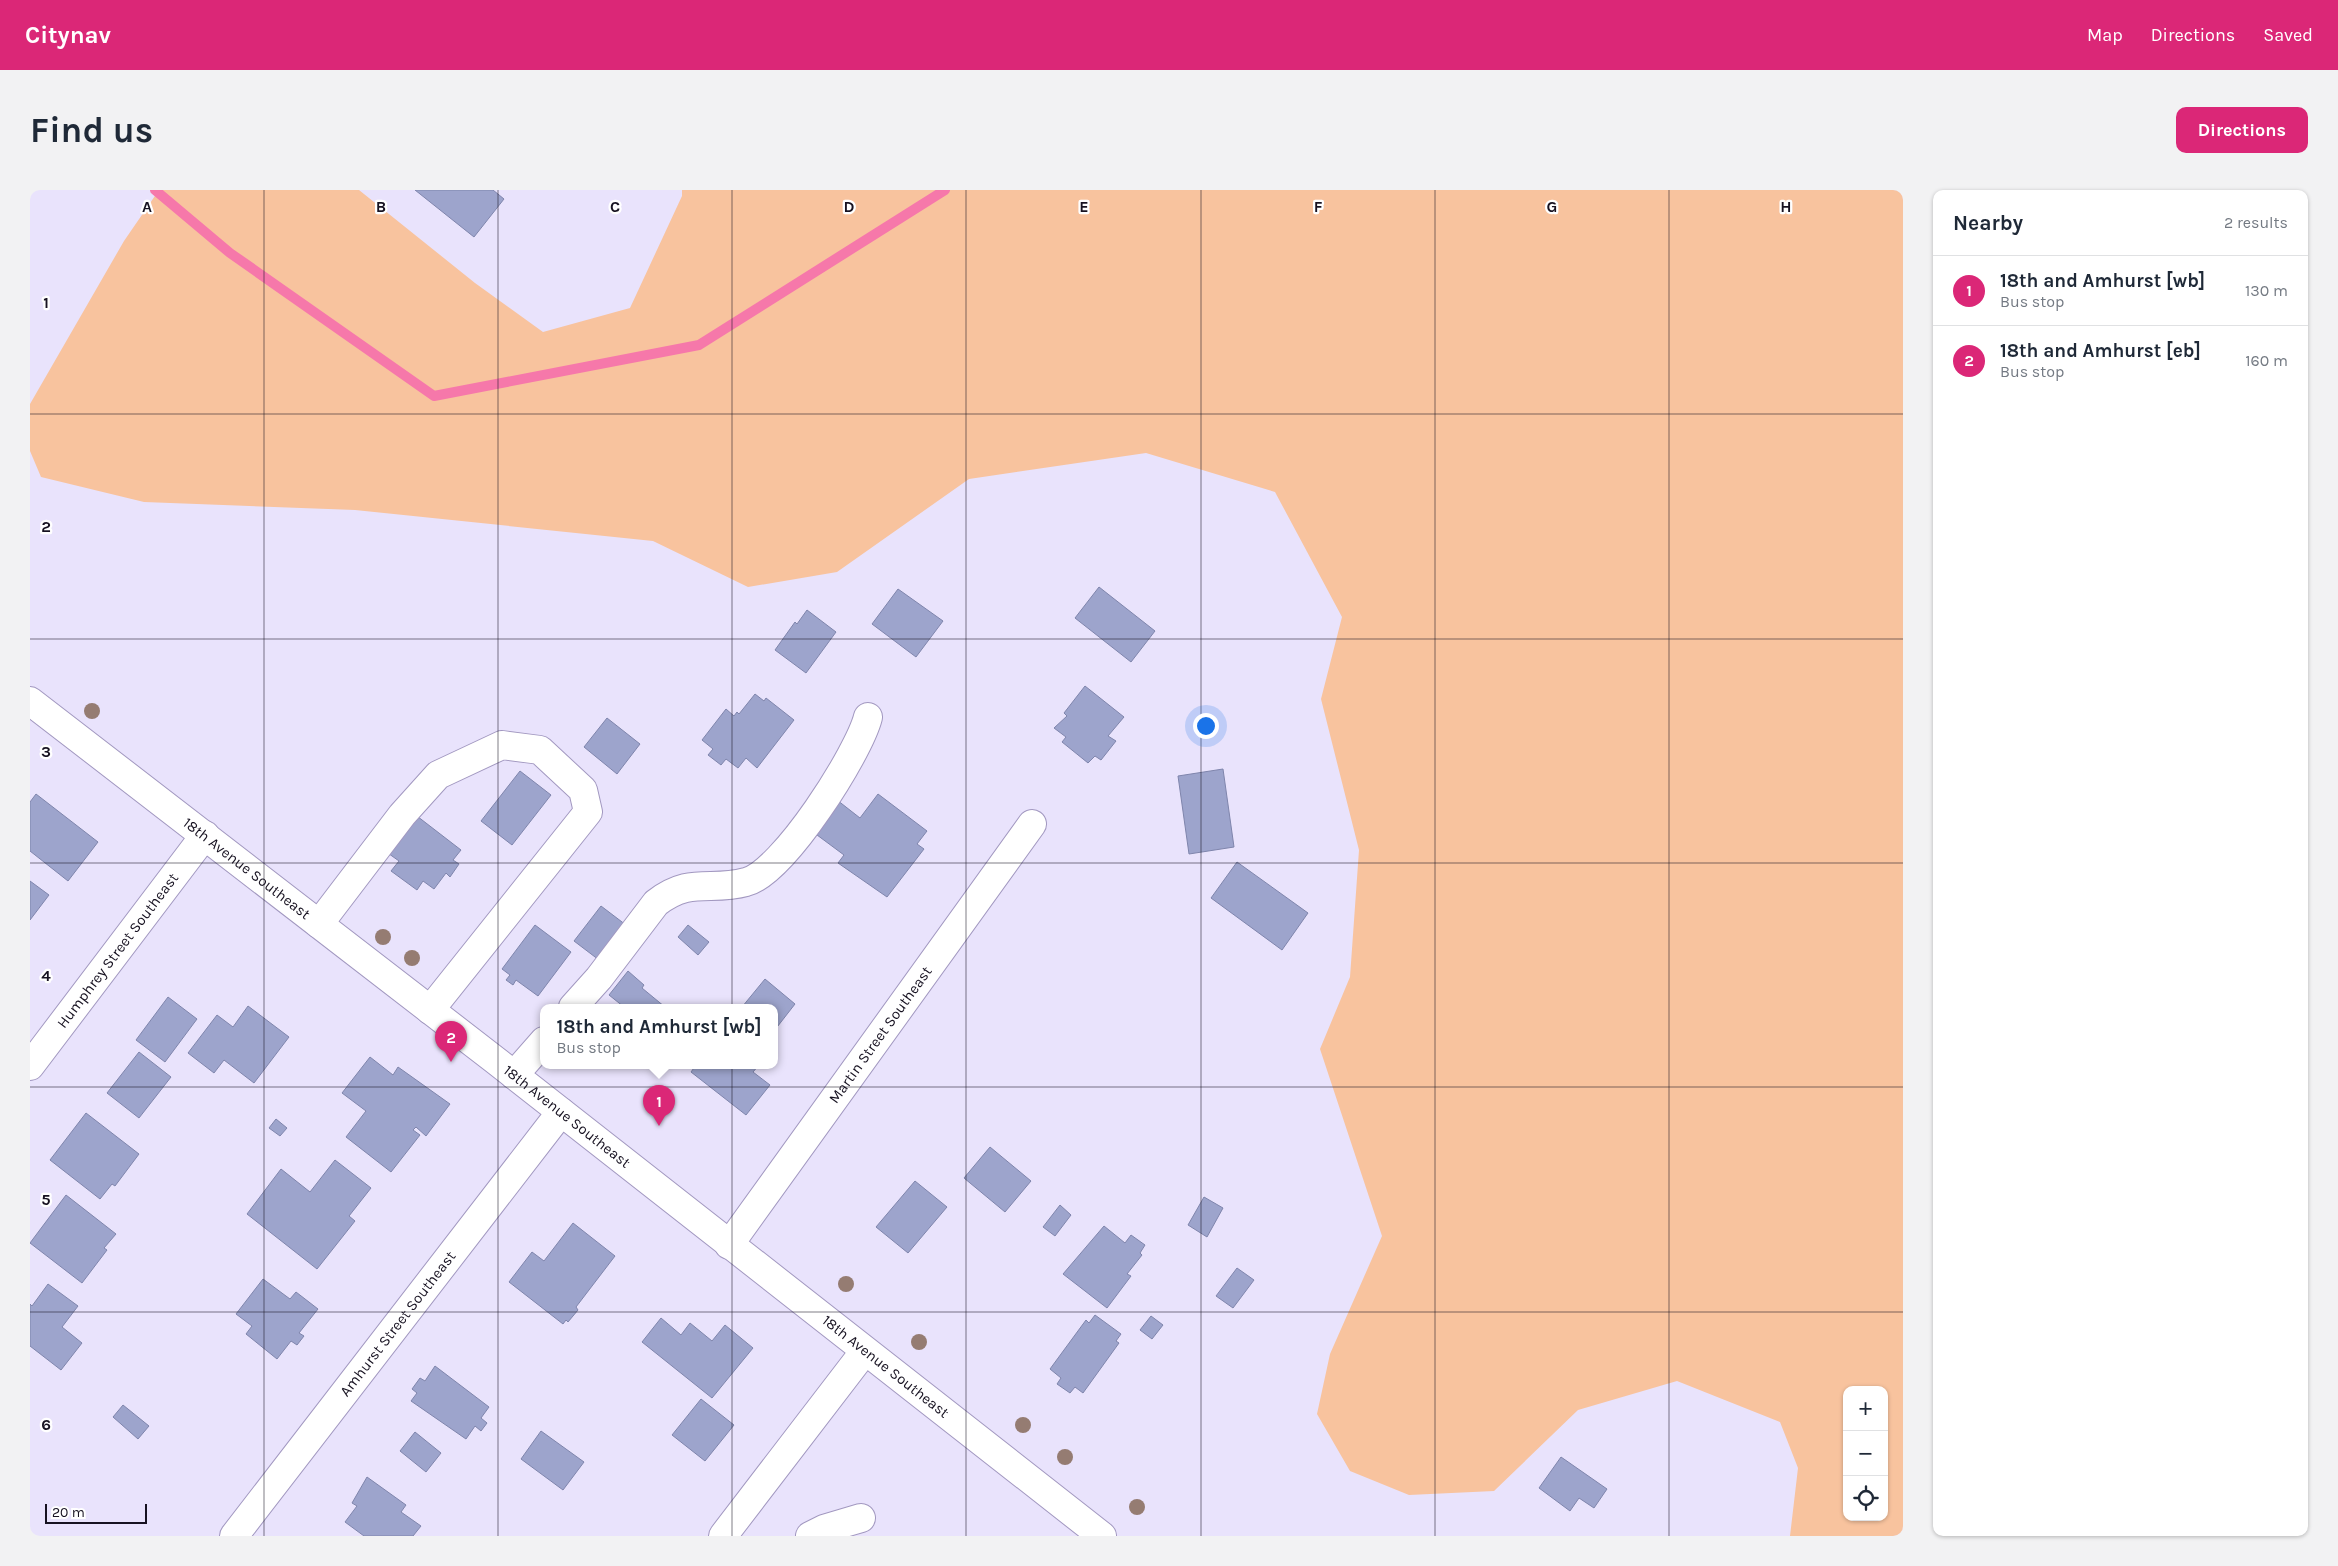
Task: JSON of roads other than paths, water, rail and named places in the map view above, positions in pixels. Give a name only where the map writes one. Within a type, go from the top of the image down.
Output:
[{"type":"street","name":"18th Avenue Southeast","points":[[30,701],[514,1075],[864,1352],[1102,1536]]},
{"type":"street","points":[[576,1004],[599,978],[656,903],[665,896],[686,887],[747,882],[762,875],[774,864],[794,841],[853,755],[864,733],[868,717]]},
{"type":"street","points":[[319,924],[402,816],[438,776],[502,746],[540,750],[584,790],[588,812],[430,1010]]},
{"type":"street","name":"Martin Street Southeast","points":[[729,1245],[1032,824]]},
{"type":"street","name":"Humphrey Street Southeast","points":[[30,1066],[205,836]]},
{"type":"street","points":[[514,1075],[540,1046]]},
{"type":"street","name":"Amhurst Street Southeast","points":[[234,1536],[561,1112]]},
{"type":"street","points":[[723,1536],[864,1352]]},
{"type":"street","points":[[810,1536],[824,1529],[861,1518]]},
{"type":"waterway","points":[[155,190],[230,253],[434,396],[699,345],[945,190]]},
{"type":"place","name":"18th and Amhurst [eb]","points":[[451,1062]]},
{"type":"place","name":"18th and Amhurst [wb]","points":[[659,1126]]}]
